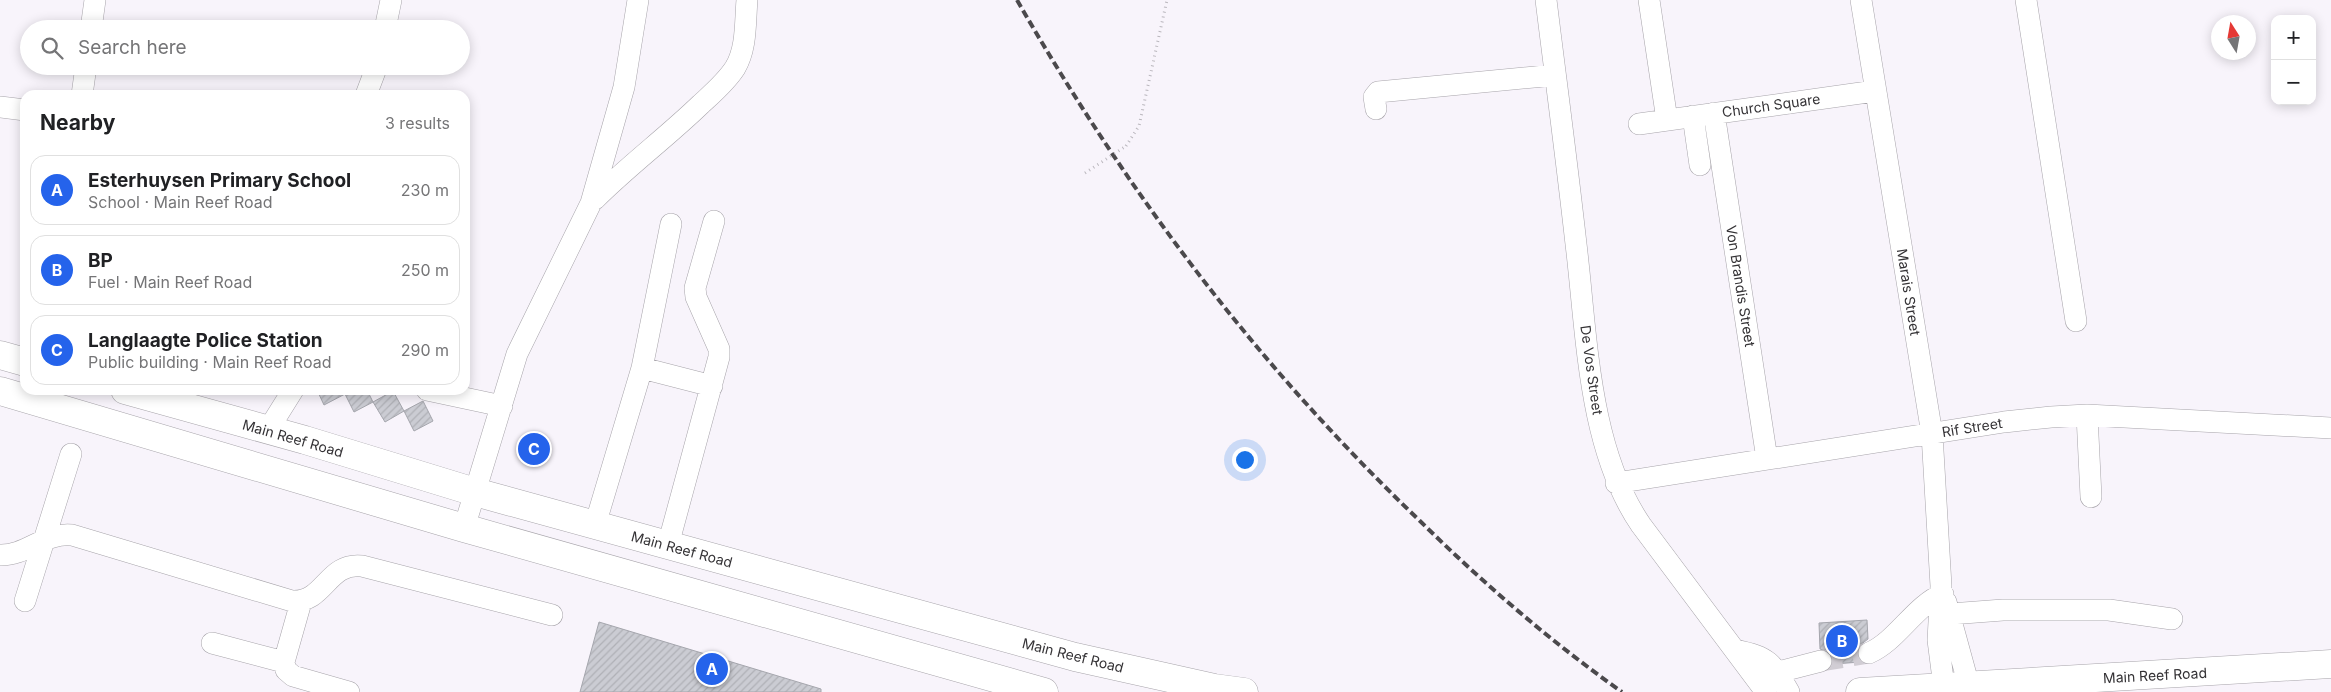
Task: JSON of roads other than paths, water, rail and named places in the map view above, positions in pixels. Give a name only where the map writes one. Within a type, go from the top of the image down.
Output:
[{"type":"main road","points":[[0,355],[20,361]]},
{"type":"main road","points":[[0,391],[464,528],[1035,691]]},
{"type":"main road","name":"Main Reef Road","points":[[143,395],[475,492],[1075,657],[1214,688],[1244,692]]},
{"type":"main road","points":[[592,564],[600,526]]},
{"type":"main road","points":[[678,548],[679,589]]},
{"type":"main road","name":"Main Reef Road","points":[[1860,692],[1957,689],[2331,664]]},
{"type":"street","points":[[92,20],[95,0]]},
{"type":"street","points":[[387,20],[391,0]]},
{"type":"street","points":[[464,528],[518,354],[591,203],[624,87],[638,0]]},
{"type":"street","points":[[591,203],[621,173],[685,120],[720,86],[735,67],[743,49],[748,0]]},
{"type":"street","name":"De Vos Street","points":[[1546,0],[1593,384],[1606,452],[1616,483],[1640,525],[1766,692]]},
{"type":"street","points":[[1649,0],[1667,120]]},
{"type":"street","name":"Marais Street","points":[[1861,0],[1932,434],[1943,597],[1938,640],[1957,689]]},
{"type":"street","points":[[2026,0],[2076,321]]},
{"type":"street","points":[[83,90],[85,75]]},
{"type":"street","points":[[368,90],[374,75]]},
{"type":"street","points":[[1376,109],[1374,97],[1378,92],[1555,75]]},
{"type":"street","name":"Church Square","points":[[1639,124],[1875,91]]},
{"type":"street","points":[[0,107],[20,109]]},
{"type":"street","name":"Von Brandis Street","points":[[1714,113],[1767,459]]},
{"type":"street","points":[[1693,116],[1700,165]]},
{"type":"street","points":[[678,548],[719,357],[719,349],[696,297],[695,288],[714,221]]},
{"type":"street","points":[[600,526],[642,368],[671,224]]},
{"type":"street","points":[[642,368],[712,386]]},
{"type":"street","points":[[268,430],[290,395]]},
{"type":"street","points":[[450,395],[502,406]]},
{"type":"street","points":[[2086,416],[2091,497]]},
{"type":"street","name":"Rif Street","points":[[1616,483],[2027,419],[2086,416],[2331,428]]},
{"type":"street","points":[[25,601],[71,454]]},
{"type":"street","points":[[0,555],[19,552],[60,534],[78,536],[301,602],[317,594],[339,570],[356,565],[552,615]]},
{"type":"street","points":[[1868,653],[1884,644],[1943,597],[2003,610],[2109,610],[2172,619]]},
{"type":"street","points":[[301,602],[284,662],[286,670],[293,676],[349,692]]},
{"type":"street","points":[[212,643],[284,662]]},
{"type":"street","points":[[1735,650],[1763,657],[1778,672],[1789,692]]},
{"type":"street","points":[[1778,672],[1821,661]]},
{"type":"tunnel","points":[[1821,661],[1869,653]]},
{"type":"railway","points":[[1017,0],[1104,142],[1151,209],[1199,275],[1250,339],[1304,401],[1360,462],[1468,567],[1543,632],[1622,692]]},
{"type":"place","name":"Langlaagte Police Station","points":[[534,449]]},
{"type":"place","name":"BP","points":[[1842,641]]},
{"type":"place","name":"Esterhuysen Primary School","points":[[712,669]]}]
